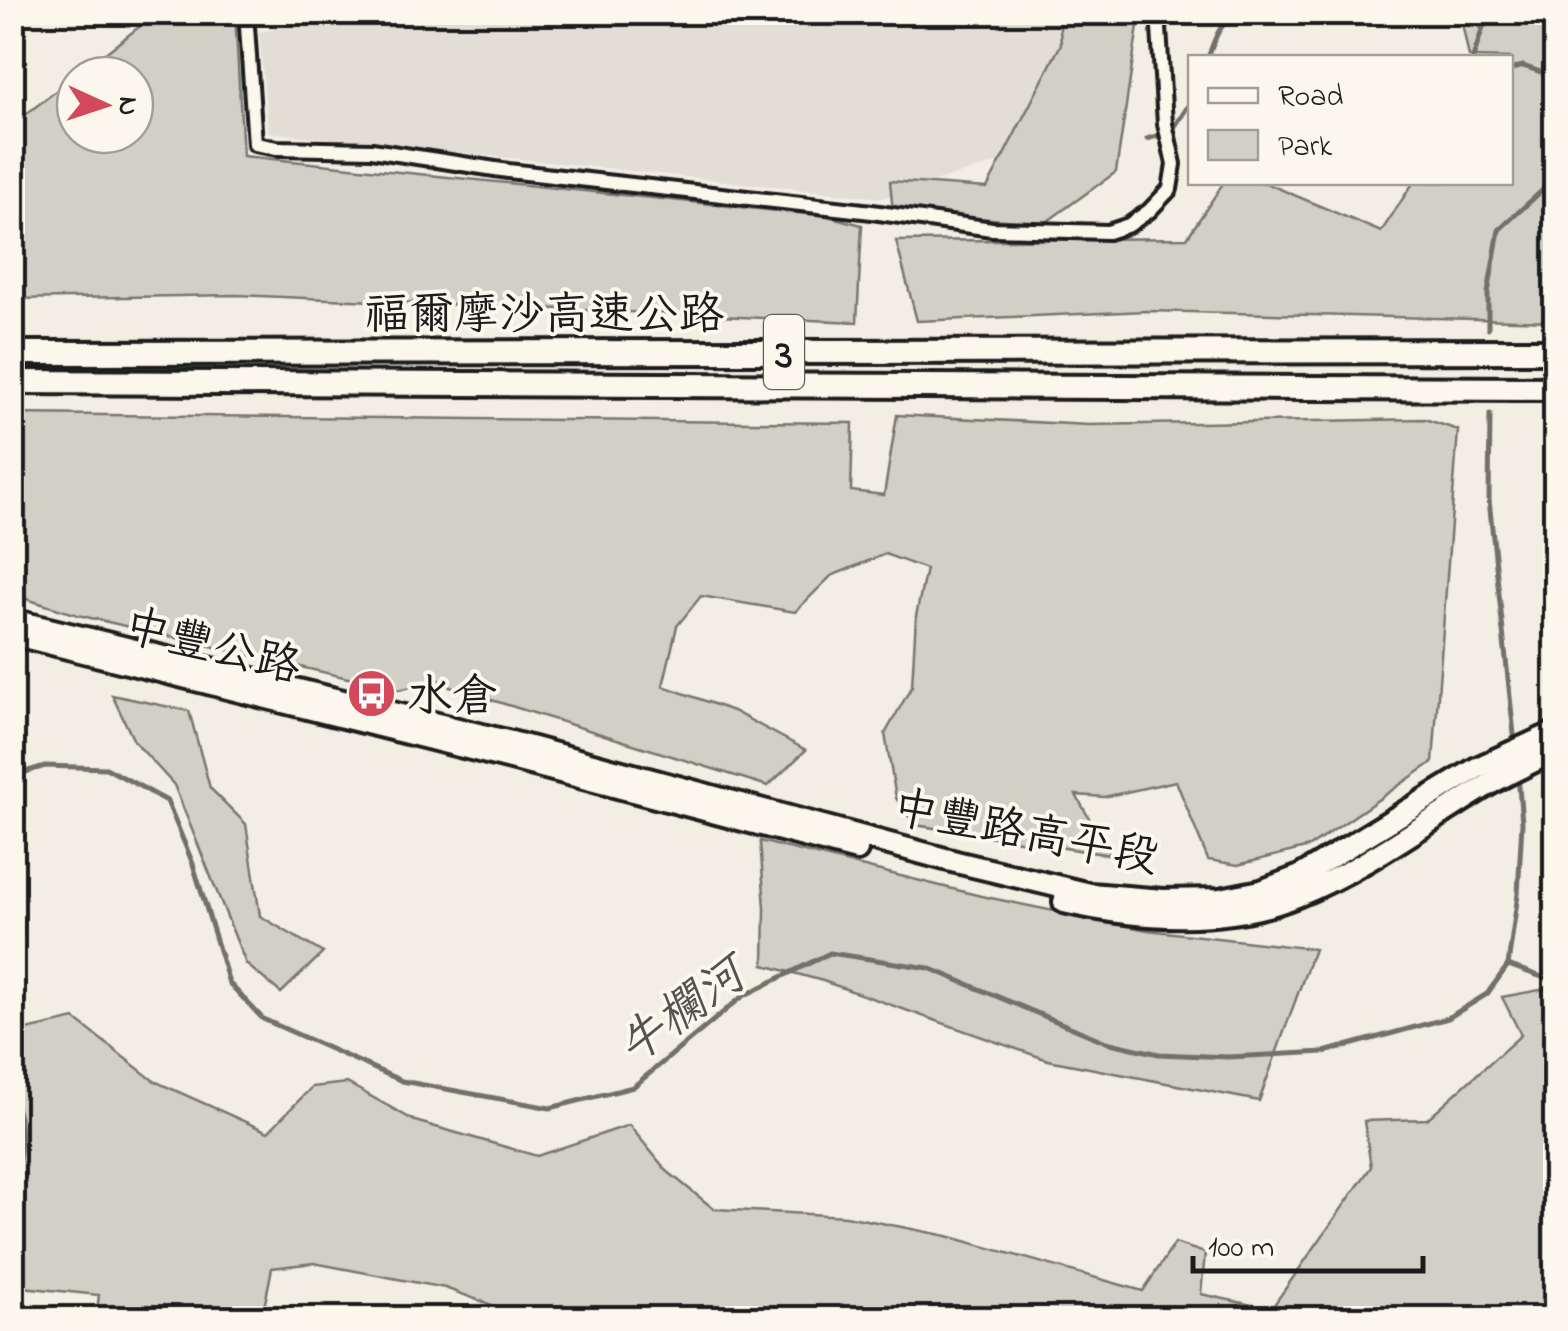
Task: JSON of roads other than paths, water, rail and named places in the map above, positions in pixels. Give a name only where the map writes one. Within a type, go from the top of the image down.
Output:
[{"type":"highway","name":"福爾摩沙高速公路","points":[[12,353],[1556,350]]},
{"type":"highway","name":"福爾摩沙高速公路","points":[[12,382],[1556,389]]},
{"type":"main road","name":"中豐公路","points":[[12,620],[511,751]]},
{"type":"main road","name":"中豐公路","points":[[12,634],[511,751]]},
{"type":"main road","name":"中豐路高平段","points":[[511,751],[725,808],[1090,894],[1195,908],[1300,876],[1484,776],[1556,732]]},
{"type":"main road","name":"中豐路高平段","points":[[1484,776],[1556,750]]},
{"type":"street","points":[[246,12],[255,144],[372,150],[508,171],[872,212],[992,230],[1108,232],[1149,211],[1170,189],[1174,164],[1165,124],[1158,12]]},
{"type":"waterway","points":[[1209,55],[1218,32],[1238,12]]},
{"type":"waterway","points":[[1459,12],[1482,27]]},
{"type":"waterway","points":[[1474,55],[1483,27],[1500,12]]},
{"type":"waterway","points":[[1513,69],[1523,66],[1544,73],[1556,90]]},
{"type":"waterway","points":[[1147,139],[1172,131],[1188,106]]},
{"type":"waterway","points":[[1488,328],[1488,293],[1499,230],[1547,186],[1556,183]]},
{"type":"waterway","points":[[1490,414],[1489,500],[1515,744]]},
{"type":"waterway","name":"牛欄河","points":[[12,776],[45,766],[106,768],[167,801],[193,864],[229,983],[263,1019],[402,1081],[550,1108],[633,1087],[743,996],[830,953],[929,968],[1106,1042],[1159,1054],[1228,1057],[1324,1052],[1448,1018],[1487,994],[1508,965],[1522,823],[1518,775]]},
{"type":"waterway","points":[[12,897],[21,927],[12,955]]},
{"type":"waterway","points":[[1508,965],[1556,982]]},
{"type":"waterway","points":[[12,1097],[21,1142],[12,1187]]},
{"type":"place","name":"水倉","points":[[372,694]]}]
